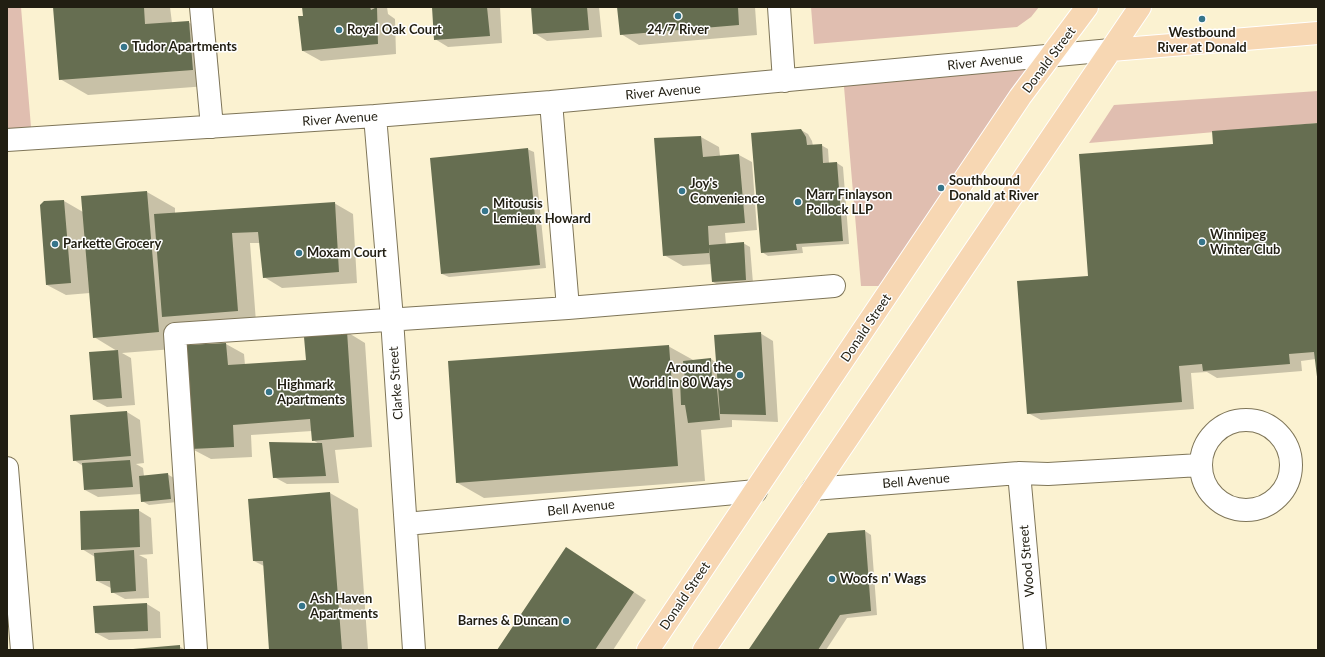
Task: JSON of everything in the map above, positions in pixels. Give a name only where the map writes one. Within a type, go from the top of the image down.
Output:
[{"type":"main road","name":"Donald Street","points":[[648,650],[1020,98],[1087,7]]},
{"type":"main road","points":[[704,650],[1140,7]]},
{"type":"main road","name":"River Avenue","points":[[1111,50],[1318,33]]},
{"type":"street","points":[[201,7],[212,127]]},
{"type":"street","points":[[779,7],[784,81]]},
{"type":"street","name":"River Avenue","points":[[7,140],[375,116],[551,102],[784,81],[1053,54],[1111,50]]},
{"type":"street","points":[[551,102],[568,308]]},
{"type":"street","name":"Clarke Street","points":[[375,116],[392,319],[414,650]]},
{"type":"street","points":[[196,650],[175,334],[568,308],[834,286]]},
{"type":"street","points":[[1236,420],[1252,420],[1267,424],[1279,434],[1288,447],[1292,463],[1290,478],[1283,492],[1272,503],[1257,509],[1242,510],[1228,508],[1217,501],[1208,491],[1202,479],[1200,465],[1202,450],[1210,436],[1222,426],[1236,420]]},
{"type":"street","name":"Bell Avenue","points":[[813,489],[1019,473],[1048,474],[1200,465]]},
{"type":"street","points":[[7,468],[22,650]]},
{"type":"street","name":"Wood Street","points":[[1019,473],[1035,650]]},
{"type":"street","name":"Bell Avenue","points":[[406,524],[756,491]]},
{"type":"shaded area","points":[[7,7],[21,7],[32,139],[7,140]]},
{"type":"shaded area","points":[[811,7],[1039,7],[1031,17],[1017,27],[814,44]]},
{"type":"shaded area","points":[[1053,54],[895,286],[861,286],[843,75]]},
{"type":"shaded area","points":[[1318,91],[1318,123],[1089,143],[1114,105]]},
{"type":"building","name":"Tudor Apartments","points":[[53,7],[144,7],[145,24],[189,21],[193,70],[59,80]]},
{"type":"building","name":"Royal Oak Court","points":[[302,7],[370,7],[371,10],[377,7],[378,44],[302,51],[298,16],[303,16]]},
{"type":"building","points":[[432,7],[487,7],[490,36],[434,40]]},
{"type":"building","points":[[531,7],[587,7],[589,30],[533,34]]},
{"type":"building","name":"24/7 River","points":[[617,7],[738,7],[739,25],[620,35]]},
{"type":"building","name":"Winnipeg Winter Club","points":[[1318,123],[1318,385],[1314,352],[1289,354],[1290,364],[1203,371],[1202,364],[1179,366],[1182,402],[1027,414],[1017,281],[1088,276],[1079,154],[1213,144],[1212,131]]},
{"type":"building","name":"Marr Finlayson Pollock LLP","points":[[801,129],[806,137],[807,145],[822,144],[823,163],[837,162],[843,241],[796,244],[797,250],[761,253],[751,133]]},
{"type":"building","points":[[701,136],[703,157],[739,154],[745,223],[708,226],[709,245],[744,242],[746,280],[712,282],[709,247],[709,253],[663,256],[654,138]]},
{"type":"building","name":"Mitousis Lemieux Howard","points":[[528,148],[540,265],[441,274],[430,158]]},
{"type":"building","points":[[147,191],[159,332],[93,338],[81,196]]},
{"type":"building","name":"Parkette Grocery","points":[[64,200],[71,283],[46,285],[40,205],[44,201]]},
{"type":"building","name":"Moxam Court","points":[[335,202],[339,272],[263,278],[258,232],[232,233],[238,311],[162,317],[154,214]]},
{"type":"building","name":"Highmark Apartments","points":[[347,331],[354,437],[312,441],[310,419],[233,425],[234,447],[191,449],[185,345],[226,343],[228,365],[306,360],[304,337]]},
{"type":"building","name":"Around the World in 80 Ways","points":[[761,332],[766,415],[720,414],[714,335]]},
{"type":"building","points":[[669,345],[678,466],[456,483],[448,361]]},
{"type":"building","points":[[118,350],[122,398],[93,400],[89,352]]},
{"type":"building","points":[[711,358],[712,378],[716,378],[720,420],[688,423],[685,405],[681,405],[680,380],[685,380],[683,361]]},
{"type":"building","points":[[127,411],[131,456],[73,461],[70,415]]},
{"type":"building","points":[[269,442],[322,443],[326,476],[273,478]]},
{"type":"building","points":[[130,460],[133,487],[84,490],[82,463]]},
{"type":"building","points":[[168,473],[171,499],[141,502],[139,476]]},
{"type":"building","name":"Ash Haven Apartments","points":[[330,492],[342,650],[269,650],[263,561],[253,561],[248,499]]},
{"type":"building","points":[[139,509],[140,547],[81,550],[80,511]]},
{"type":"building","name":"Woofs n' Wags","points":[[865,530],[871,611],[840,615],[818,650],[749,649],[828,533]]},
{"type":"building","name":"Barnes & Duncan","points":[[566,547],[634,592],[595,650],[497,650]]},
{"type":"building","points":[[134,550],[136,591],[111,593],[110,581],[96,581],[94,553]]},
{"type":"building","points":[[147,603],[148,631],[95,633],[93,606]]},
{"type":"building","points":[[180,645],[180,650],[133,649]]},
{"type":"place","name":"24/7 River","points":[[678,16]]},
{"type":"place","name":"Westbound River at Donald","points":[[1202,19]]},
{"type":"place","name":"Royal Oak Court","points":[[339,30]]},
{"type":"place","name":"Tudor Apartments","points":[[124,47]]},
{"type":"place","name":"Southbound Donald at River","points":[[941,188]]},
{"type":"place","name":"Joy's Convenience","points":[[682,191]]},
{"type":"place","name":"Marr Finlayson Pollock LLP","points":[[798,202]]},
{"type":"place","name":"Mitousis Lemieux Howard","points":[[485,211]]},
{"type":"place","name":"Winnipeg Winter Club","points":[[1202,242]]},
{"type":"place","name":"Parkette Grocery","points":[[55,244]]},
{"type":"place","name":"Moxam Court","points":[[299,253]]},
{"type":"place","name":"Around the World in 80 Ways","points":[[740,375]]},
{"type":"place","name":"Highmark Apartments","points":[[269,392]]},
{"type":"place","name":"Woofs n' Wags","points":[[832,579]]},
{"type":"place","name":"Ash Haven Apartments","points":[[302,606]]},
{"type":"place","name":"Barnes & Duncan","points":[[566,621]]}]
